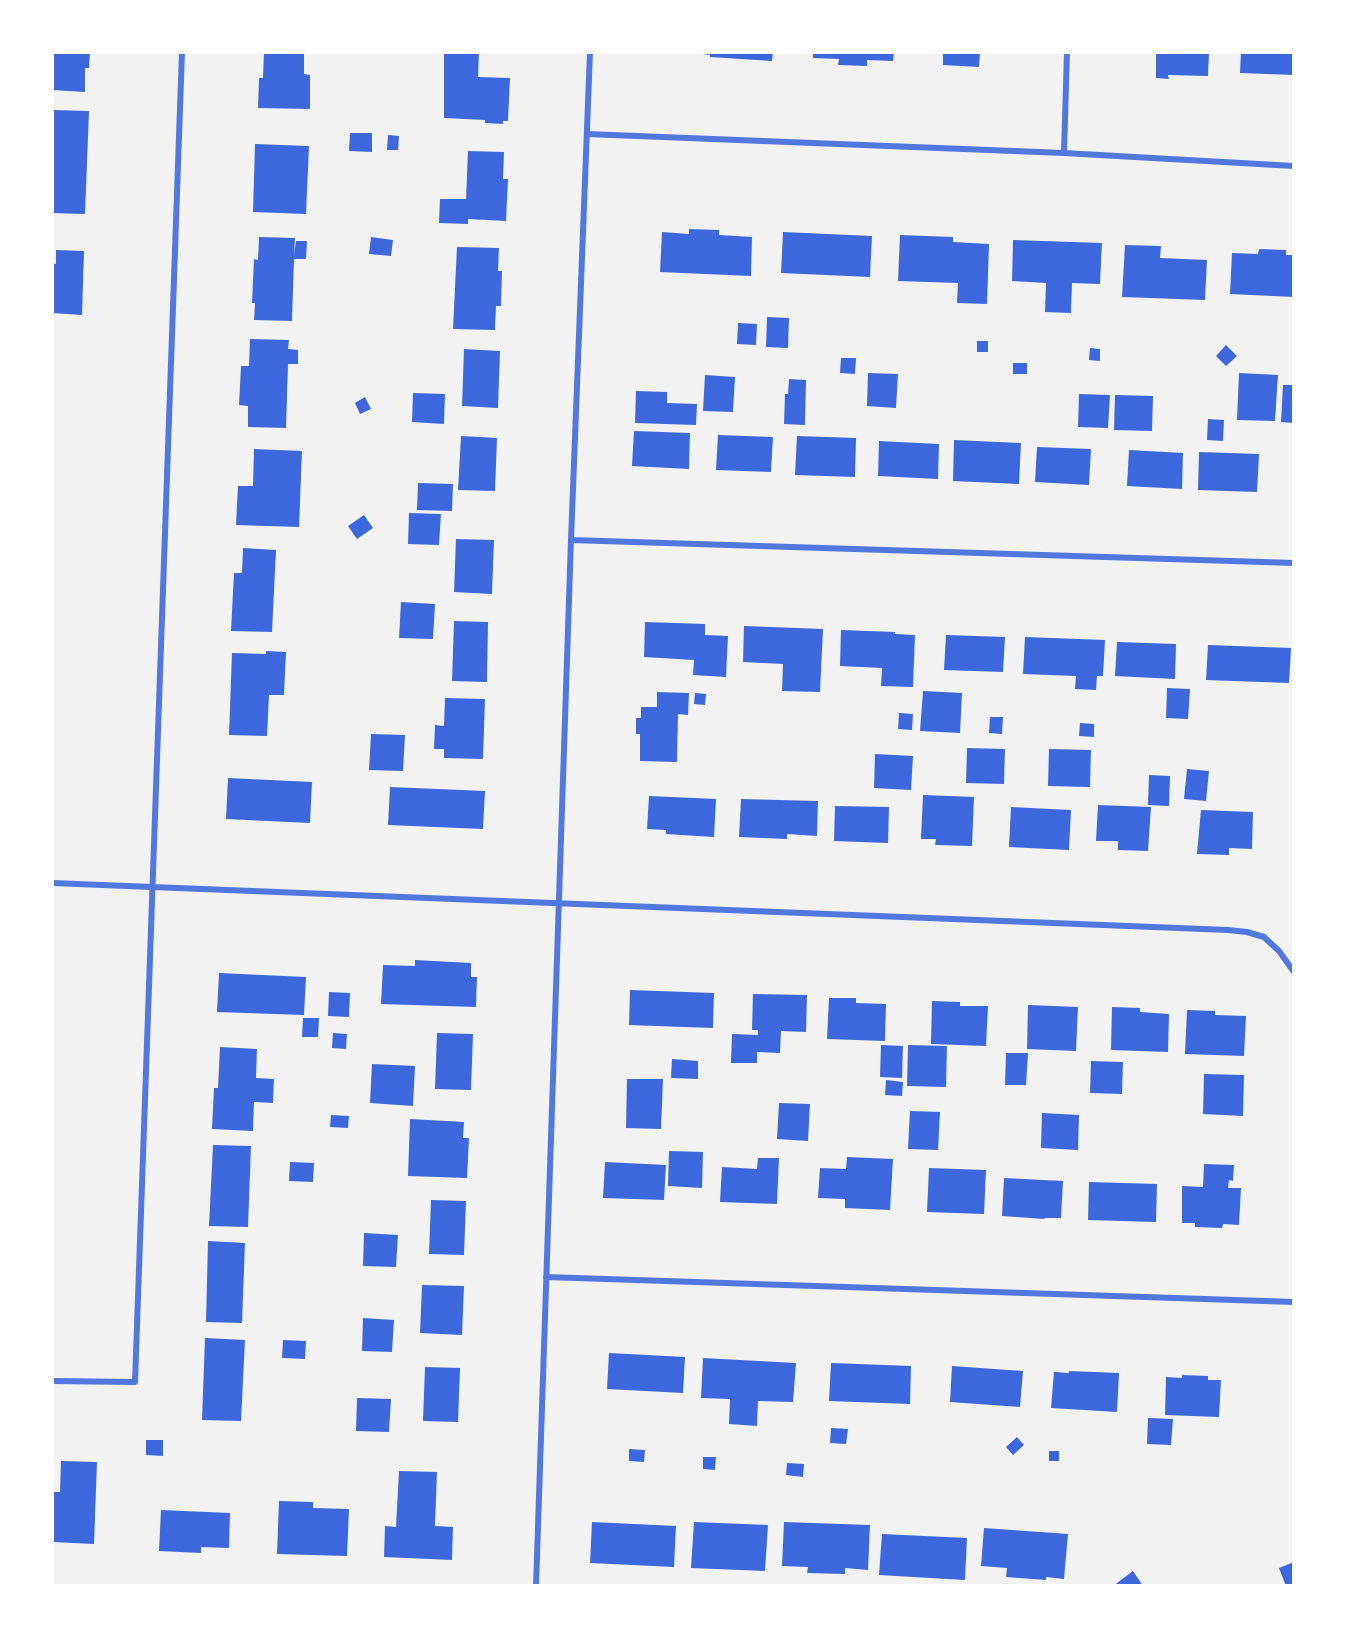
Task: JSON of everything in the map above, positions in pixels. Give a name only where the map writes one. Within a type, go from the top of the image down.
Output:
[{"type":"street","points":[[52,1381],[135,1382],[182,52]]},
{"type":"street","points":[[536,1586],[558,903],[590,52]]},
{"type":"street","points":[[1064,153],[1067,52]]},
{"type":"street","points":[[587,134],[1064,153],[1293,166]]},
{"type":"street","points":[[571,540],[1293,563]]},
{"type":"street","points":[[52,883],[1228,930],[1247,932],[1264,938],[1279,951],[1293,972]]},
{"type":"street","points":[[546,1277],[1293,1302]]},
{"type":"building","points":[[52,52],[90,52],[89,68],[85,68],[85,92],[52,90]]},
{"type":"building","points":[[264,52],[304,52],[304,74],[310,75],[310,109],[258,108],[259,78],[263,78]]},
{"type":"building","points":[[444,52],[479,52],[478,77],[510,78],[508,121],[503,121],[503,124],[485,123],[485,120],[444,118]]},
{"type":"building","points":[[703,52],[773,52],[772,61],[710,57]]},
{"type":"building","points":[[813,52],[894,52],[893,61],[867,60],[867,66],[838,65],[839,59],[813,58]]},
{"type":"building","points":[[943,52],[980,52],[979,67],[943,65]]},
{"type":"building","points":[[1156,52],[1209,52],[1208,76],[1168,75],[1169,79],[1156,78]]},
{"type":"building","points":[[1241,52],[1294,52],[1294,75],[1240,73]]},
{"type":"building","points":[[52,110],[89,111],[85,214],[52,213]]},
{"type":"building","points":[[350,133],[372,133],[372,152],[349,151]]},
{"type":"building","points":[[388,135],[399,136],[398,150],[387,150]]},
{"type":"building","points":[[255,144],[309,146],[306,214],[253,212]]},
{"type":"building","points":[[468,151],[504,152],[503,179],[508,179],[506,221],[468,219],[468,224],[439,223],[440,199],[466,199]]},
{"type":"building","points":[[689,229],[719,230],[719,235],[752,237],[751,276],[660,272],[662,232],[689,234]]},
{"type":"building","points":[[783,232],[872,236],[870,277],[781,273]]},
{"type":"building","points":[[900,235],[953,237],[953,242],[989,244],[987,304],[957,303],[958,283],[898,281]]},
{"type":"building","points":[[259,237],[295,238],[294,255],[296,241],[307,241],[306,259],[294,259],[292,321],[254,320],[255,303],[252,303],[254,259],[258,260]]},
{"type":"building","points":[[371,237],[393,240],[391,256],[369,254]]},
{"type":"building","points":[[1013,240],[1102,243],[1100,284],[1072,283],[1071,313],[1045,312],[1046,283],[1012,281]]},
{"type":"building","points":[[1125,245],[1161,246],[1160,258],[1207,260],[1205,300],[1122,297]]},
{"type":"building","points":[[457,247],[499,248],[498,271],[502,271],[501,306],[496,306],[495,330],[453,329]]},
{"type":"building","points":[[1259,249],[1286,250],[1286,255],[1294,255],[1294,297],[1230,294],[1232,253],[1258,254]]},
{"type":"building","points":[[56,250],[84,251],[82,315],[52,313],[52,263],[56,264]]},
{"type":"building","points":[[767,317],[789,318],[788,348],[766,347]]},
{"type":"building","points":[[738,323],[757,324],[756,345],[737,344]]},
{"type":"building","points":[[250,339],[289,340],[288,349],[298,350],[298,364],[288,364],[286,428],[248,427],[248,406],[239,405],[241,366],[249,366]]},
{"type":"building","points":[[977,341],[988,341],[988,352],[977,352]]},
{"type":"building","points":[[1226,345],[1237,356],[1226,366],[1216,356]]},
{"type":"building","points":[[1090,348],[1100,349],[1100,361],[1089,360]]},
{"type":"building","points":[[464,349],[500,351],[498,408],[462,406]]},
{"type":"building","points":[[841,358],[856,358],[855,374],[840,373]]},
{"type":"building","points":[[1013,363],[1027,363],[1027,374],[1013,374]]},
{"type":"building","points":[[868,373],[898,374],[896,408],[867,406]]},
{"type":"building","points":[[1239,373],[1278,375],[1275,421],[1237,420]]},
{"type":"building","points":[[705,375],[735,377],[733,412],[703,411]]},
{"type":"building","points":[[789,379],[806,380],[805,425],[784,424],[785,394],[788,394]]},
{"type":"building","points":[[1283,385],[1294,385],[1294,423],[1281,422]]},
{"type":"building","points":[[636,391],[667,392],[667,403],[697,404],[696,425],[635,423]]},
{"type":"building","points":[[413,393],[445,394],[444,424],[412,422]]},
{"type":"building","points":[[1079,394],[1110,395],[1108,428],[1078,427]]},
{"type":"building","points":[[1115,395],[1153,396],[1152,431],[1114,430]]},
{"type":"building","points":[[365,397],[371,409],[360,414],[355,403]]},
{"type":"building","points":[[1208,419],[1224,420],[1223,441],[1207,440]]},
{"type":"building","points":[[634,431],[690,433],[689,469],[632,466]]},
{"type":"building","points":[[718,435],[773,437],[771,472],[716,470]]},
{"type":"building","points":[[461,436],[497,438],[495,491],[458,490]]},
{"type":"building","points":[[797,436],[856,438],[855,477],[795,475]]},
{"type":"building","points":[[954,440],[1021,443],[1019,484],[953,481]]},
{"type":"building","points":[[879,441],[939,444],[938,479],[878,476]]},
{"type":"building","points":[[1037,447],[1091,449],[1089,485],[1035,482]]},
{"type":"building","points":[[254,449],[302,451],[299,527],[236,525],[238,486],[253,486]]},
{"type":"building","points":[[1129,450],[1183,453],[1182,489],[1127,486]]},
{"type":"building","points":[[1199,452],[1259,454],[1257,492],[1198,490]]},
{"type":"building","points":[[418,483],[453,484],[452,511],[417,510]]},
{"type":"building","points":[[409,513],[441,514],[439,545],[408,544]]},
{"type":"building","points":[[364,515],[373,528],[357,539],[348,526]]},
{"type":"building","points":[[456,539],[494,540],[492,594],[454,592]]},
{"type":"building","points":[[243,548],[276,550],[272,632],[231,631],[234,573],[242,573]]},
{"type":"building","points":[[401,602],[435,604],[433,639],[399,638]]},
{"type":"building","points":[[454,621],[488,622],[487,682],[452,681]]},
{"type":"building","points":[[645,622],[705,624],[705,635],[728,636],[726,677],[693,675],[694,660],[644,657]]},
{"type":"building","points":[[744,626],[823,629],[820,692],[782,691],[783,664],[743,662]]},
{"type":"building","points":[[841,630],[915,635],[913,687],[881,686],[882,668],[840,666]]},
{"type":"building","points":[[946,635],[1005,637],[1003,672],[944,670]]},
{"type":"building","points":[[1025,637],[1105,640],[1103,676],[1097,676],[1096,690],[1075,689],[1076,676],[1023,674]]},
{"type":"building","points":[[1117,642],[1176,644],[1175,679],[1115,676]]},
{"type":"building","points":[[1208,645],[1291,648],[1289,683],[1206,680]]},
{"type":"building","points":[[266,651],[286,652],[284,695],[269,695],[267,736],[229,735],[232,653],[266,654]]},
{"type":"building","points":[[1167,688],[1190,689],[1188,719],[1166,718]]},
{"type":"building","points":[[923,691],[962,693],[960,733],[920,731]]},
{"type":"building","points":[[657,692],[689,693],[688,715],[678,714],[677,762],[640,761],[640,734],[636,734],[636,718],[641,718],[641,707],[657,707]]},
{"type":"building","points":[[695,693],[706,694],[705,705],[694,704]]},
{"type":"building","points":[[445,698],[485,699],[483,759],[444,758],[444,749],[434,749],[435,725],[444,726]]},
{"type":"building","points":[[899,713],[913,714],[912,730],[898,729]]},
{"type":"building","points":[[990,717],[1003,717],[1002,734],[989,733]]},
{"type":"building","points":[[1080,723],[1094,724],[1094,737],[1079,736]]},
{"type":"building","points":[[371,734],[405,735],[403,771],[369,770]]},
{"type":"building","points":[[967,748],[1005,749],[1004,784],[966,783]]},
{"type":"building","points":[[1049,749],[1091,750],[1090,787],[1048,786]]},
{"type":"building","points":[[875,754],[913,756],[911,790],[874,788]]},
{"type":"building","points":[[1187,769],[1209,771],[1206,801],[1184,799]]},
{"type":"building","points":[[1149,775],[1170,776],[1169,806],[1148,805]]},
{"type":"building","points":[[228,778],[312,782],[310,823],[226,819]]},
{"type":"building","points":[[390,787],[485,791],[483,829],[388,825]]},
{"type":"building","points":[[923,795],[974,797],[972,846],[935,845],[936,839],[921,839]]},
{"type":"building","points":[[649,796],[716,799],[714,837],[666,834],[666,830],[647,829]]},
{"type":"building","points":[[741,799],[818,801],[817,836],[787,834],[787,839],[739,837]]},
{"type":"building","points":[[1098,805],[1151,807],[1148,851],[1118,850],[1118,841],[1096,841]]},
{"type":"building","points":[[835,806],[889,807],[888,843],[834,841]]},
{"type":"building","points":[[1011,807],[1071,810],[1069,850],[1009,847]]},
{"type":"building","points":[[1201,810],[1253,812],[1252,849],[1229,848],[1229,855],[1197,854]]},
{"type":"building","points":[[415,960],[471,963],[471,977],[477,977],[476,1007],[381,1004],[383,965],[415,966]]},
{"type":"building","points":[[219,973],[306,977],[304,1015],[217,1012]]},
{"type":"building","points":[[630,990],[714,993],[713,1028],[629,1025]]},
{"type":"building","points":[[329,992],[350,993],[349,1017],[328,1016]]},
{"type":"building","points":[[753,994],[807,995],[806,1032],[781,1031],[780,1053],[757,1052],[757,1063],[731,1063],[732,1034],[758,1035],[758,1030],[752,1030]]},
{"type":"building","points":[[829,998],[856,998],[856,1003],[886,1004],[885,1041],[827,1039]]},
{"type":"building","points":[[932,1001],[960,1002],[960,1006],[988,1006],[986,1046],[931,1044]]},
{"type":"building","points":[[1028,1005],[1078,1007],[1076,1051],[1027,1049]]},
{"type":"building","points":[[1112,1007],[1140,1008],[1140,1012],[1169,1014],[1168,1052],[1111,1050]]},
{"type":"building","points":[[1187,1010],[1215,1011],[1215,1015],[1246,1016],[1244,1056],[1185,1054]]},
{"type":"building","points":[[303,1018],[319,1018],[318,1037],[302,1037]]},
{"type":"building","points":[[333,1033],[347,1034],[346,1049],[332,1048]]},
{"type":"building","points":[[437,1033],[473,1034],[471,1090],[435,1089]]},
{"type":"building","points":[[881,1045],[903,1046],[902,1078],[880,1077]]},
{"type":"building","points":[[908,1045],[947,1046],[946,1087],[907,1086]]},
{"type":"building","points":[[220,1047],[257,1049],[256,1078],[274,1079],[273,1103],[254,1102],[253,1131],[212,1129],[214,1088],[218,1088]]},
{"type":"building","points":[[1006,1053],[1028,1053],[1026,1085],[1005,1085]]},
{"type":"building","points":[[672,1059],[698,1061],[698,1079],[671,1078]]},
{"type":"building","points":[[1091,1061],[1123,1062],[1122,1094],[1090,1093]]},
{"type":"building","points":[[372,1064],[415,1066],[413,1106],[370,1103]]},
{"type":"building","points":[[1204,1074],[1244,1075],[1243,1116],[1203,1114]]},
{"type":"building","points":[[627,1079],[663,1079],[661,1129],[626,1128]]},
{"type":"building","points":[[886,1080],[903,1082],[902,1096],[885,1095]]},
{"type":"building","points":[[779,1103],[810,1104],[808,1141],[777,1139]]},
{"type":"building","points":[[910,1111],[940,1112],[938,1150],[908,1149]]},
{"type":"building","points":[[1042,1113],[1079,1115],[1078,1150],[1041,1148]]},
{"type":"building","points":[[331,1115],[349,1116],[348,1128],[330,1127]]},
{"type":"building","points":[[410,1119],[464,1122],[463,1138],[469,1138],[467,1178],[408,1176]]},
{"type":"building","points":[[213,1145],[251,1146],[248,1227],[209,1226]]},
{"type":"building","points":[[669,1151],[703,1152],[702,1188],[668,1186]]},
{"type":"building","points":[[847,1157],[893,1159],[890,1210],[845,1208],[845,1199],[818,1198],[820,1168],[846,1169]]},
{"type":"building","points":[[758,1158],[779,1158],[777,1204],[720,1202],[722,1167],[757,1169]]},
{"type":"building","points":[[290,1162],[314,1163],[313,1182],[289,1181]]},
{"type":"building","points":[[605,1162],[666,1165],[664,1200],[603,1198]]},
{"type":"building","points":[[1204,1164],[1234,1165],[1233,1181],[1229,1180],[1228,1188],[1241,1188],[1239,1225],[1223,1224],[1222,1228],[1195,1227],[1195,1223],[1182,1223],[1182,1186],[1203,1187]]},
{"type":"building","points":[[929,1168],[986,1170],[984,1214],[927,1212]]},
{"type":"building","points":[[1004,1178],[1063,1181],[1061,1218],[1002,1216]]},
{"type":"building","points":[[1089,1182],[1157,1184],[1156,1222],[1088,1220]]},
{"type":"building","points":[[431,1200],[466,1201],[464,1255],[429,1254]]},
{"type":"building","points":[[364,1233],[398,1235],[396,1267],[363,1266]]},
{"type":"building","points":[[208,1241],[245,1243],[242,1323],[206,1322]]},
{"type":"building","points":[[422,1285],[464,1286],[462,1335],[420,1333]]},
{"type":"building","points":[[363,1318],[394,1320],[392,1352],[362,1351]]},
{"type":"building","points":[[205,1338],[245,1340],[241,1421],[202,1420]]},
{"type":"building","points":[[283,1340],[306,1341],[305,1359],[282,1358]]},
{"type":"building","points":[[609,1353],[685,1357],[683,1393],[607,1389]]},
{"type":"building","points":[[703,1358],[796,1363],[793,1402],[758,1401],[757,1426],[729,1424],[730,1399],[701,1398]]},
{"type":"building","points":[[831,1363],[911,1366],[910,1404],[829,1401]]},
{"type":"building","points":[[952,1366],[1023,1371],[1020,1407],[950,1402]]},
{"type":"building","points":[[425,1367],[460,1368],[458,1422],[423,1421]]},
{"type":"building","points":[[1069,1371],[1119,1373],[1117,1412],[1051,1408],[1054,1372],[1069,1373]]},
{"type":"building","points":[[1182,1375],[1208,1376],[1208,1380],[1221,1380],[1219,1417],[1165,1415],[1166,1377],[1182,1378]]},
{"type":"building","points":[[357,1398],[391,1399],[389,1432],[356,1431]]},
{"type":"building","points":[[1148,1418],[1173,1419],[1171,1445],[1147,1444]]},
{"type":"building","points":[[831,1428],[848,1429],[846,1444],[830,1443]]},
{"type":"building","points":[[1017,1437],[1024,1445],[1013,1455],[1006,1447]]},
{"type":"building","points":[[146,1440],[163,1440],[163,1456],[146,1455]]},
{"type":"building","points":[[629,1449],[645,1450],[644,1462],[629,1461]]},
{"type":"building","points":[[1049,1451],[1059,1451],[1059,1461],[1049,1461]]},
{"type":"building","points":[[703,1457],[716,1457],[715,1470],[703,1469]]},
{"type":"building","points":[[61,1461],[97,1462],[94,1544],[52,1542],[53,1492],[60,1492]]},
{"type":"building","points":[[787,1463],[804,1464],[803,1477],[786,1475]]},
{"type":"building","points":[[399,1471],[437,1472],[435,1526],[453,1527],[452,1560],[384,1557],[385,1526],[396,1527]]},
{"type":"building","points":[[279,1501],[313,1502],[313,1508],[349,1509],[347,1556],[277,1554]]},
{"type":"building","points":[[161,1510],[230,1513],[229,1548],[201,1547],[201,1553],[159,1551]]},
{"type":"building","points":[[592,1522],[676,1526],[674,1567],[590,1563]]},
{"type":"building","points":[[694,1522],[768,1525],[765,1571],[691,1568]]},
{"type":"building","points":[[784,1522],[870,1525],[868,1570],[845,1568],[845,1574],[807,1573],[808,1567],[782,1566]]},
{"type":"building","points":[[984,1528],[1068,1534],[1064,1579],[1006,1577],[1007,1568],[981,1566]]},
{"type":"building","points":[[882,1534],[967,1538],[965,1580],[879,1575]]},
{"type":"building","points":[[1294,1562],[1294,1586],[1286,1586],[1279,1568]]},
{"type":"building","points":[[1133,1571],[1143,1586],[1113,1586]]}]
